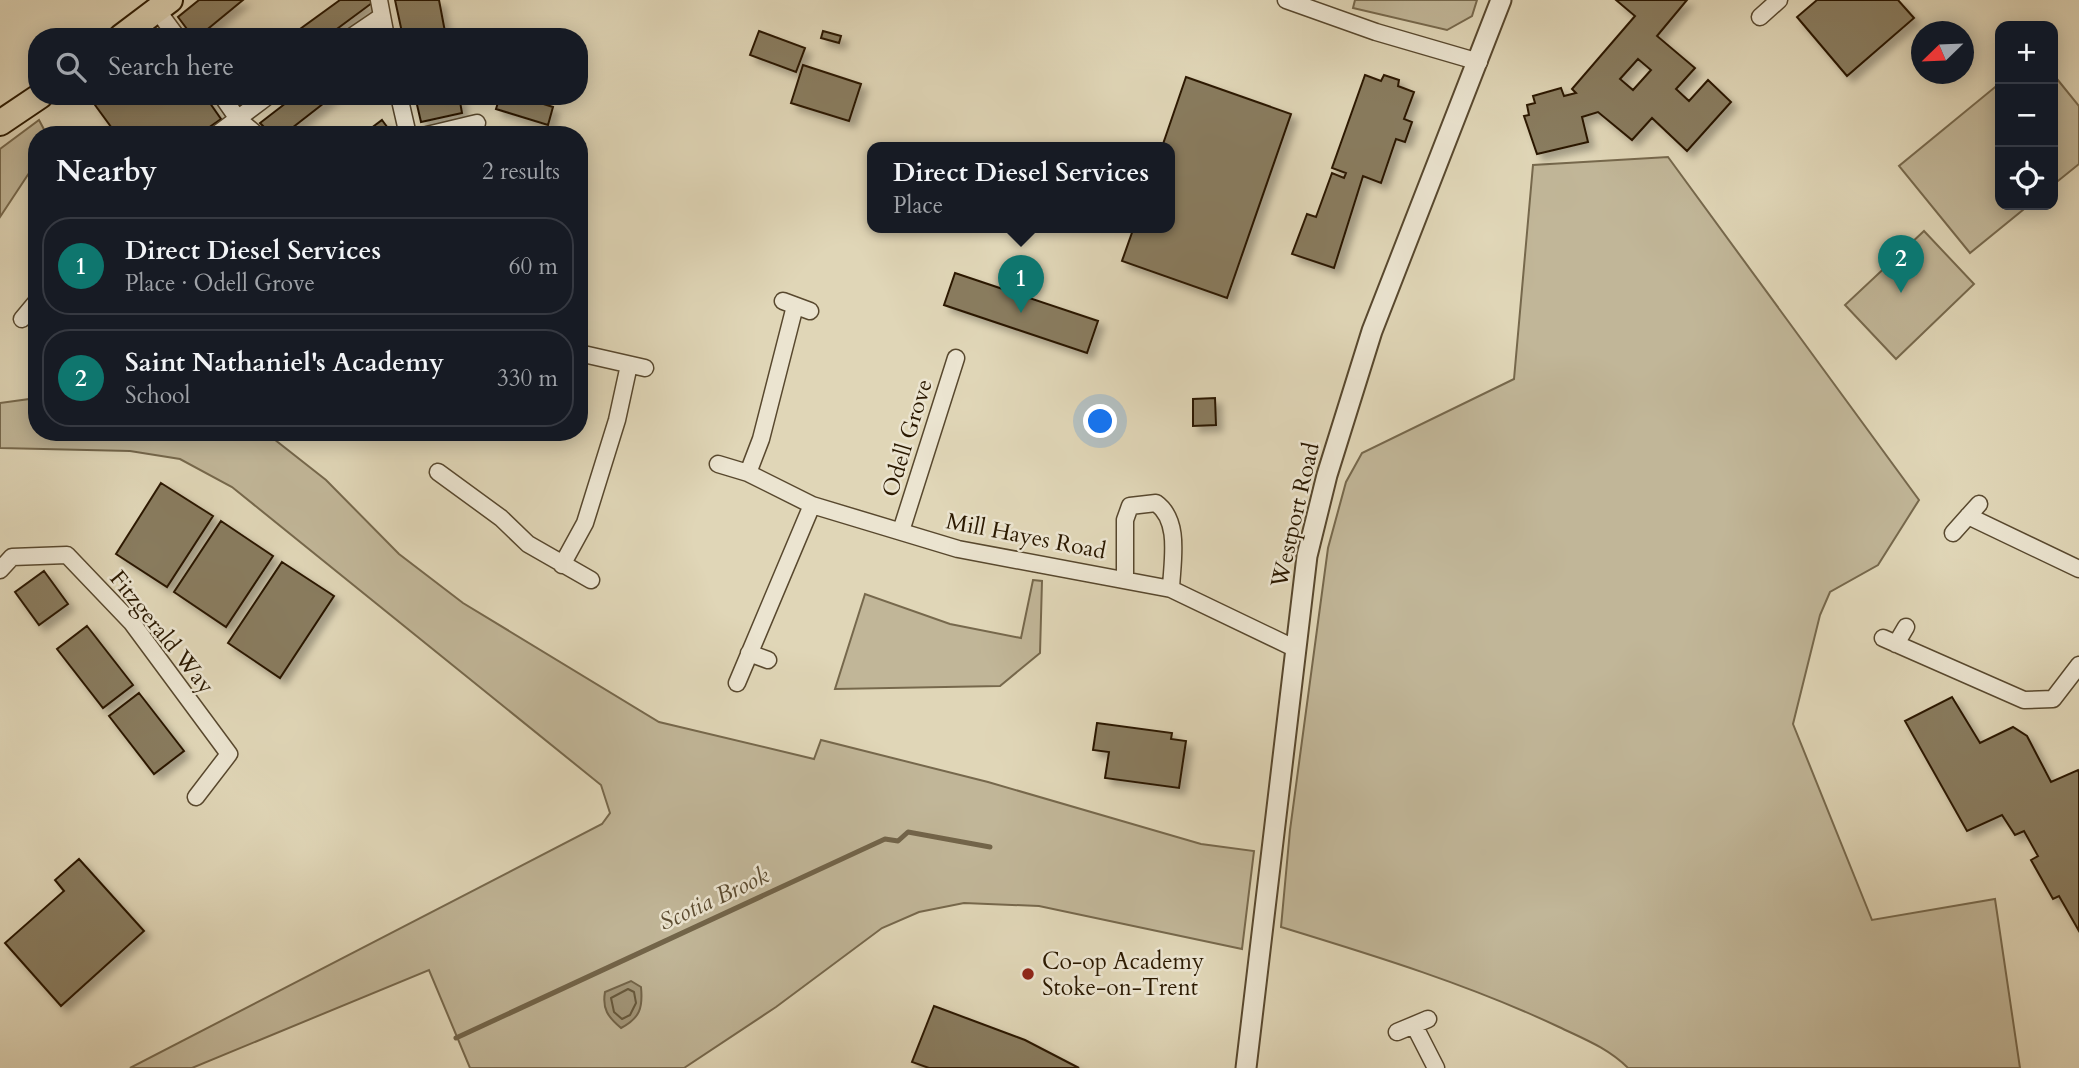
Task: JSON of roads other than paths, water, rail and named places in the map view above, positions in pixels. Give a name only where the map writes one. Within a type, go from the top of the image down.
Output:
[{"type":"main road","points":[[133,28],[163,5]]},
{"type":"main road","points":[[0,123],[28,104]]},
{"type":"street","points":[[1286,0],[1376,32],[1479,62]]},
{"type":"street","name":"Westport Road","points":[[1246,1068],[1307,556],[1327,475],[1372,331],[1501,0]]},
{"type":"street","points":[[1760,17],[1779,0]]},
{"type":"street","points":[[163,5],[173,28]]},
{"type":"street","points":[[360,28],[380,8]]},
{"type":"street","points":[[380,8],[384,28]]},
{"type":"street","points":[[229,105],[247,126]]},
{"type":"street","points":[[229,126],[257,105]]},
{"type":"street","points":[[402,105],[406,126]]},
{"type":"street","points":[[464,126],[477,123]]},
{"type":"street","points":[[748,473],[761,439],[796,306]]},
{"type":"street","points":[[22,319],[28,312]]},
{"type":"street","points":[[562,565],[585,523],[617,420],[637,367],[588,355]]},
{"type":"street","name":"Odell Grove","points":[[901,531],[956,358]]},
{"type":"street","name":"Mill Hayes Road","points":[[718,464],[748,473],[812,506],[958,549],[1171,589],[1294,648]]},
{"type":"street","points":[[438,472],[501,518],[528,544],[591,580]]},
{"type":"street","points":[[1125,579],[1125,520],[1130,506],[1156,503],[1166,510],[1171,523],[1171,589]]},
{"type":"street","points":[[737,683],[812,506]]},
{"type":"street","points":[[1953,533],[1974,510],[2079,569]]},
{"type":"street","name":"Fitzgerald Way","points":[[0,570],[12,557],[67,555],[132,623],[229,754],[196,797]]},
{"type":"street","points":[[1906,626],[1889,641],[2024,700],[2053,699],[2079,665]]},
{"type":"street","points":[[748,653],[768,660]]},
{"type":"street","points":[[1397,1032],[1421,1022],[1436,1068]]},
{"type":"water","points":[[631,981],[641,987],[641,1007],[636,1016],[621,1028],[607,1012],[605,992]]},
{"type":"waterway","name":"Scotia Brook","points":[[456,1038],[885,839],[898,841],[908,832],[990,847]]},
{"type":"place","name":"Saint Nathaniel's Academy","points":[[1901,293]]},
{"type":"place","name":"Direct Diesel Services","points":[[1021,313]]},
{"type":"place","name":"Co-op Academy Stoke-on-Trent","points":[[1028,974]]}]
